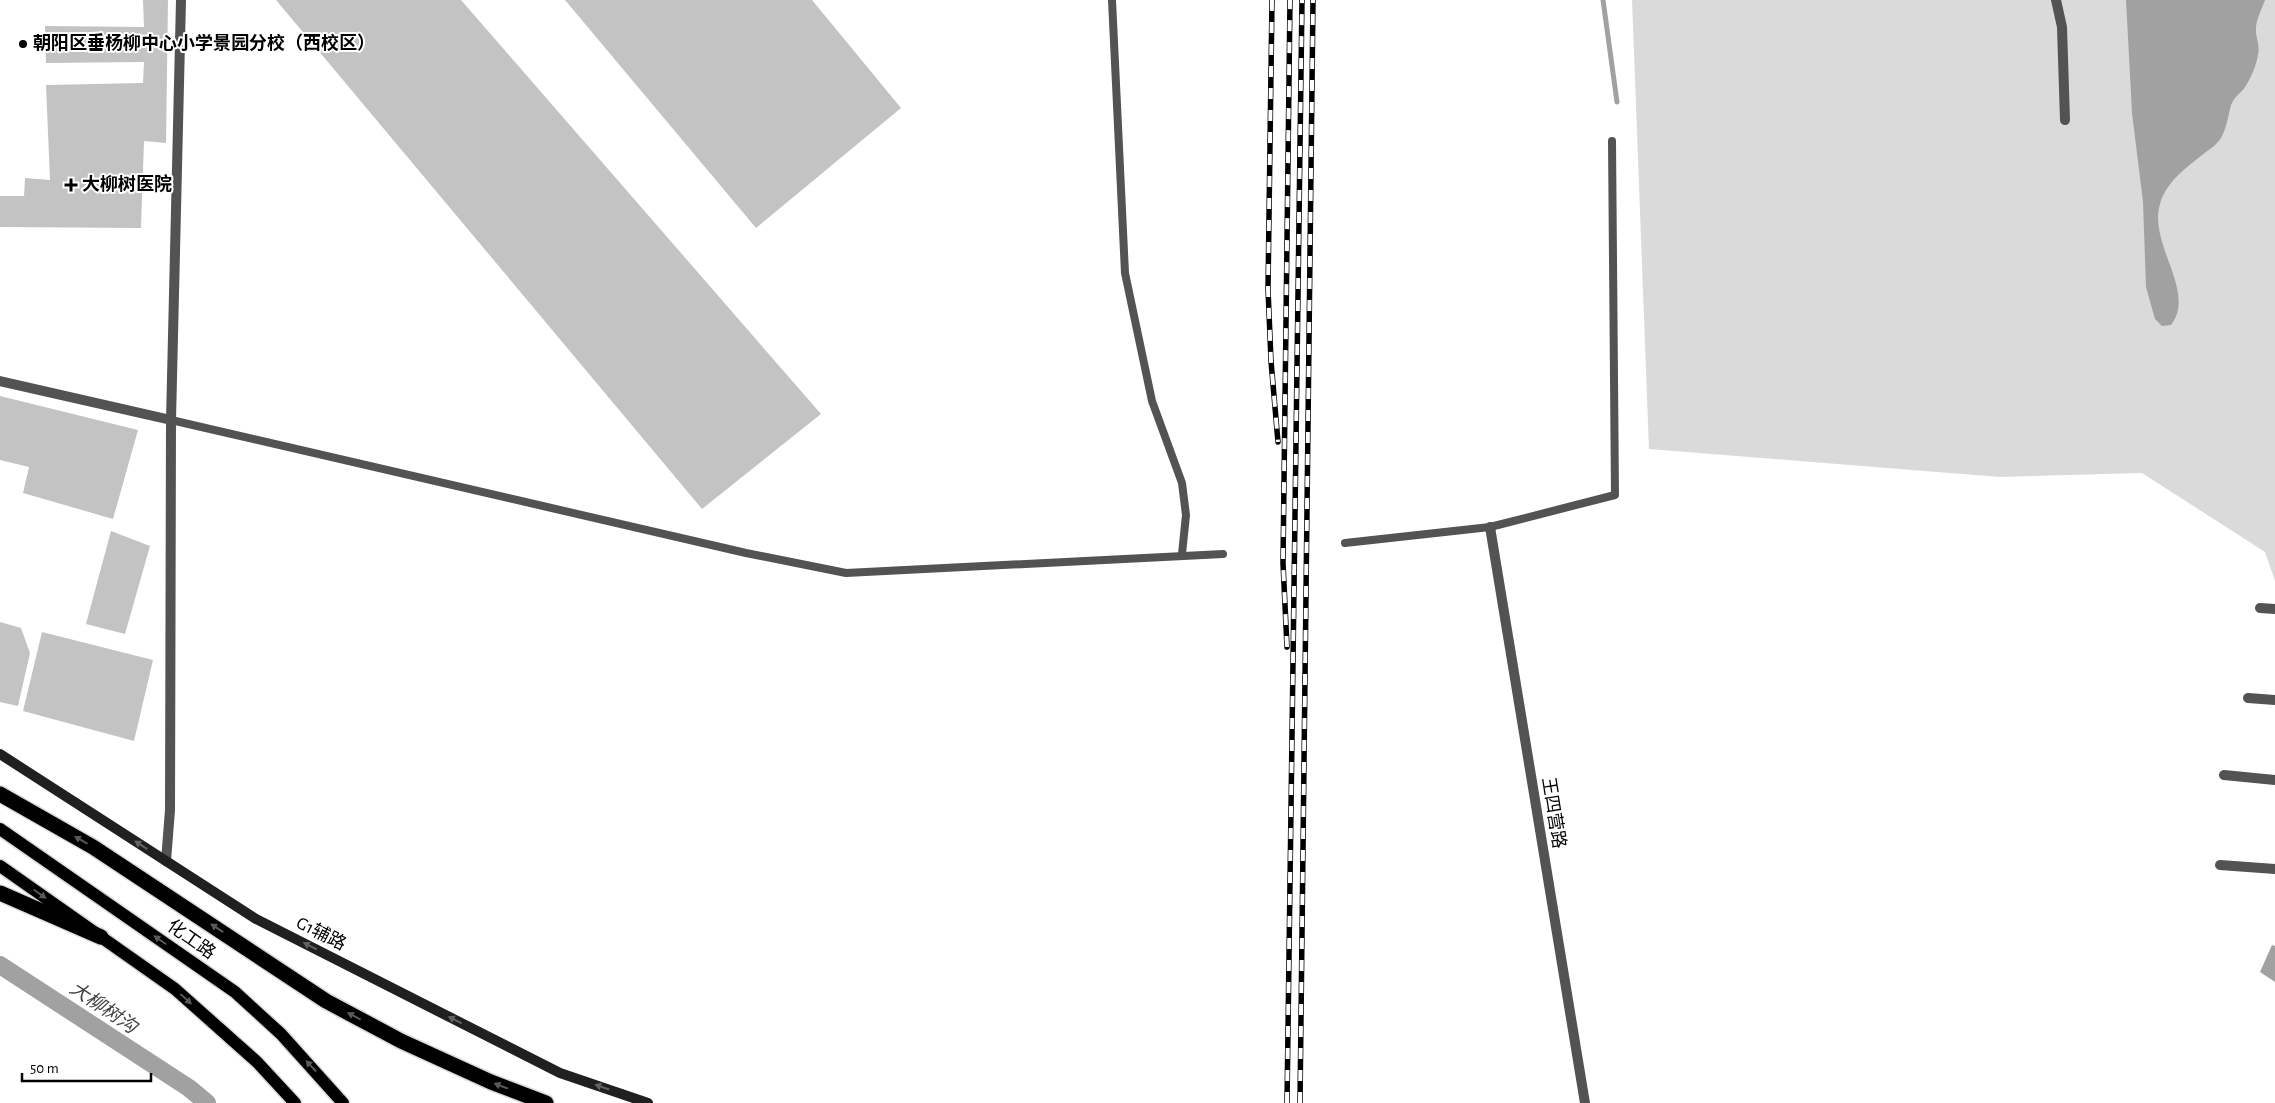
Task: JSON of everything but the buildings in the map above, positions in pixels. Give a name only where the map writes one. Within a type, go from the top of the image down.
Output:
[{"type":"highway","points":[[0,794],[93,847],[326,1000],[401,1041],[491,1082],[546,1103]]},
{"type":"highway","points":[[0,893],[101,938]]},
{"type":"main road","name":"G1辅路","points":[[0,754],[256,919],[560,1073],[648,1103]]},
{"type":"main road","name":"化工路","points":[[0,829],[235,992],[282,1034],[343,1103]]},
{"type":"main road","points":[[0,866],[175,989],[257,1062],[294,1103]]},
{"type":"street","points":[[166,861],[170,810],[171,420],[181,0]]},
{"type":"street","points":[[2056,0],[2062,28],[2065,120]]},
{"type":"street","points":[[0,381],[171,420]]},
{"type":"street","name":"王四营路","points":[[1490,527],[1585,1103]]},
{"type":"street","points":[[2260,608],[2275,609]]},
{"type":"street","points":[[2248,698],[2275,700]]},
{"type":"street","points":[[2224,774],[2275,780]]},
{"type":"street","points":[[2220,865],[2275,870]]},
{"type":"lane","points":[[1112,0],[1125,273],[1152,401],[1182,484],[1186,515],[1182,554]]},
{"type":"lane","points":[[1345,543],[1490,527],[1615,495],[1612,141]]},
{"type":"lane","points":[[171,420],[736,551],[846,573],[1182,554],[1223,554]]},
{"type":"shaded area","points":[[1632,0],[2275,0],[2275,581],[2265,552],[2142,473],[2000,477],[1649,449]]},
{"type":"shaded area","points":[[2126,0],[2265,0],[2256,24],[2259,49],[2256,63],[2247,83],[2232,102],[2221,138],[2176,177],[2166,190],[2160,204],[2158,219],[2160,235],[2179,298],[2178,312],[2171,325],[2162,326],[2155,319],[2146,287],[2143,202],[2132,113]]},
{"type":"shaded area","points":[[2272,945],[2275,946],[2275,982],[2260,972]]},
{"type":"waterway","points":[[1603,0],[1617,102]]},
{"type":"waterway","name":"大柳树沟","points":[[0,965],[189,1088],[207,1103]]},
{"type":"railway","points":[[1272,0],[1268,289],[1271,361],[1278,442]]},
{"type":"railway","points":[[1287,647],[1283,563],[1290,0]]},
{"type":"railway","points":[[1287,1103],[1302,0]]},
{"type":"railway","points":[[1300,1103],[1313,0]]},
{"type":"place","name":"朝阳区垂杨柳中心小学景园分校（西校区）","points":[[23,44]]},
{"type":"place","name":"大柳树医院","points":[[71,185]]}]
